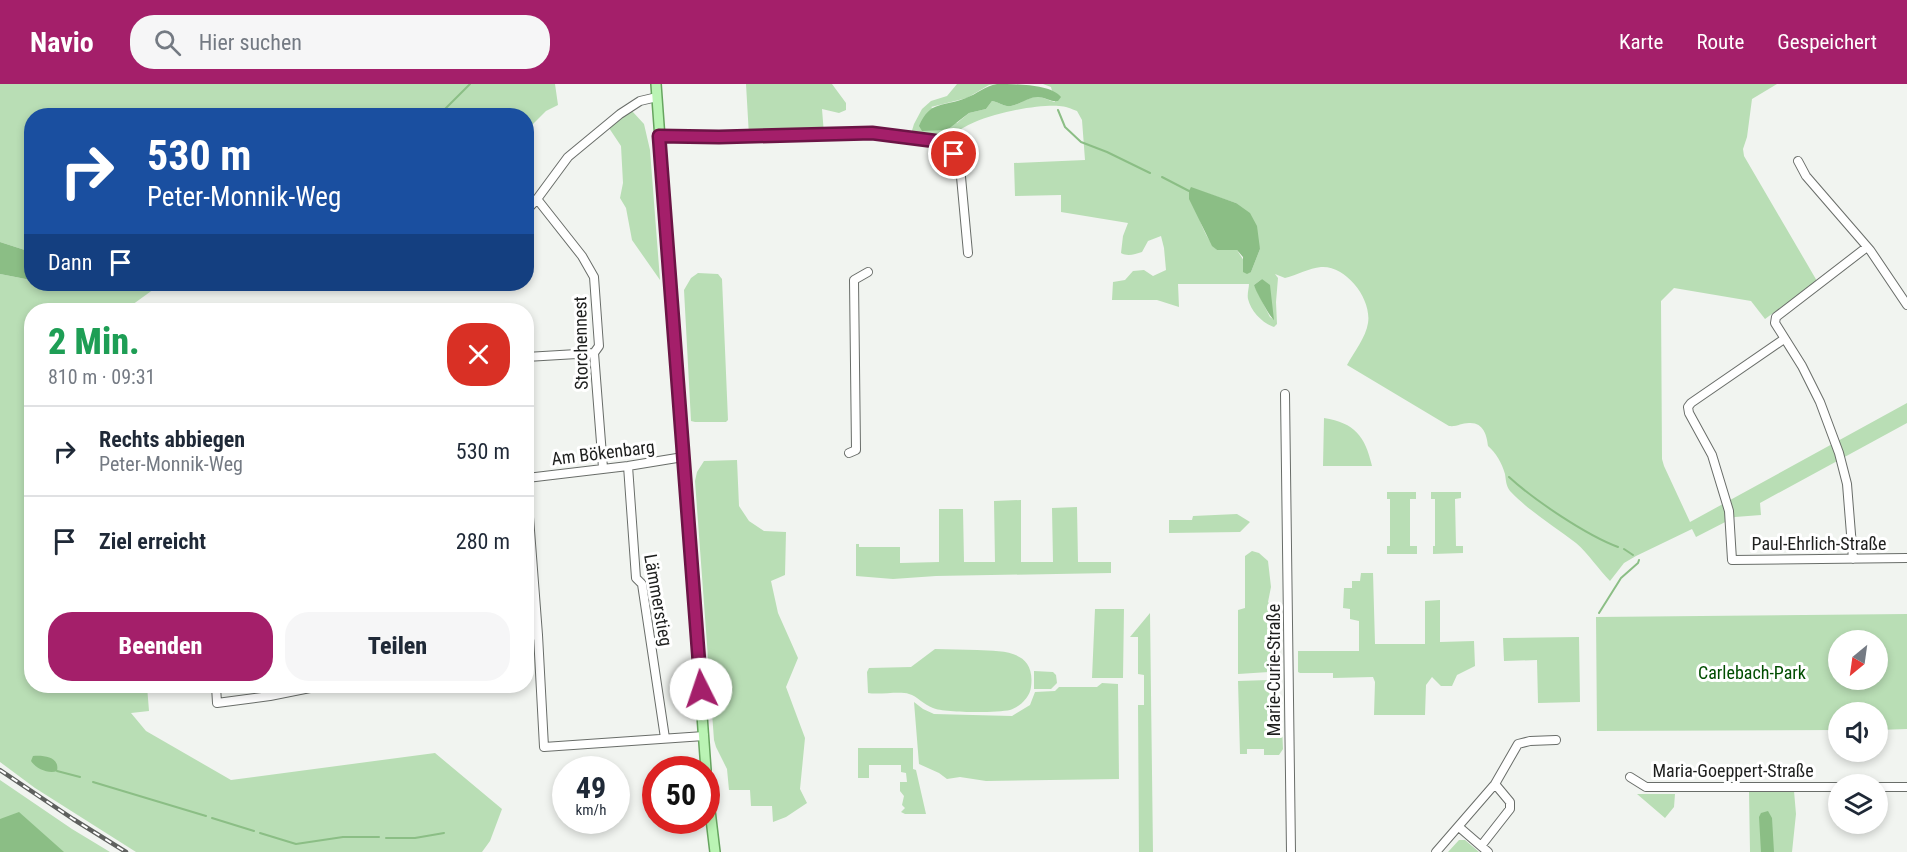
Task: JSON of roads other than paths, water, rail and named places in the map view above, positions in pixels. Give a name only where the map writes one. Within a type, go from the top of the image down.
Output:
[{"type":"main road","points":[[656,84],[705,756]]},
{"type":"main road","points":[[713,834],[715,852]]},
{"type":"street","points":[[534,202],[568,157],[587,140],[640,101],[657,97]]},
{"type":"street","points":[[659,136],[719,137],[872,133],[935,141],[954,154],[960,166],[968,254]]},
{"type":"street","points":[[1798,161],[1806,176],[1904,293],[1907,305]]},
{"type":"street","name":"Storchennest","points":[[537,199],[582,256],[594,277],[599,346],[594,353],[603,468]]},
{"type":"street","points":[[1853,559],[1851,520],[1839,453],[1820,402],[1802,366],[1775,323],[1776,317],[1867,247]]},
{"type":"street","points":[[849,453],[856,450],[854,280],[868,272]]},
{"type":"street","name":"Paul-Ehrlich-Straße","points":[[1784,339],[1688,407],[1712,455],[1729,511],[1732,560],[1907,558]]},
{"type":"street","points":[[534,357],[594,353]]},
{"type":"street","name":"Marie-Curie-Straße","points":[[1285,394],[1291,852]]},
{"type":"street","name":"Am Bökenbarg","points":[[534,477],[683,457]]},
{"type":"street","name":"Lämmerstieg","points":[[628,466],[636,578],[642,584],[665,738]]},
{"type":"street","points":[[534,591],[544,747],[704,736]]},
{"type":"street","points":[[534,635],[538,635]]},
{"type":"street","points":[[216,693],[217,703],[285,693]]},
{"type":"street","points":[[1436,852],[1495,784],[1518,744],[1556,740]]},
{"type":"street","name":"Maria-Goeppert-Straße","points":[[1630,777],[1646,787],[1828,787]]},
{"type":"street","points":[[1481,846],[1510,809],[1510,802],[1495,784]]},
{"type":"street","points":[[1888,787],[1907,787]]},
{"type":"street","points":[[1459,827],[1488,852]]},
{"type":"waterway","points":[[446,108],[470,84]]},
{"type":"waterway","points":[[1058,110],[1065,127],[1081,142],[1150,173]]},
{"type":"waterway","points":[[1162,177],[1189,191]]},
{"type":"waterway","points":[[1509,477],[1561,516],[1618,547]]},
{"type":"waterway","points":[[1624,549],[1633,555]]},
{"type":"waterway","points":[[1599,613],[1621,578],[1639,560]]},
{"type":"waterway","points":[[57,771],[80,777]]},
{"type":"waterway","points":[[93,782],[206,816]]},
{"type":"waterway","points":[[212,818],[254,831]]},
{"type":"waterway","points":[[260,833],[296,844],[343,837],[379,837]]},
{"type":"waterway","points":[[386,838],[415,838],[444,833]]},
{"type":"railway","points":[[0,770],[126,852]]},
{"type":"park label","name":"Carlebach-Park","points":[[1752,673]]}]
